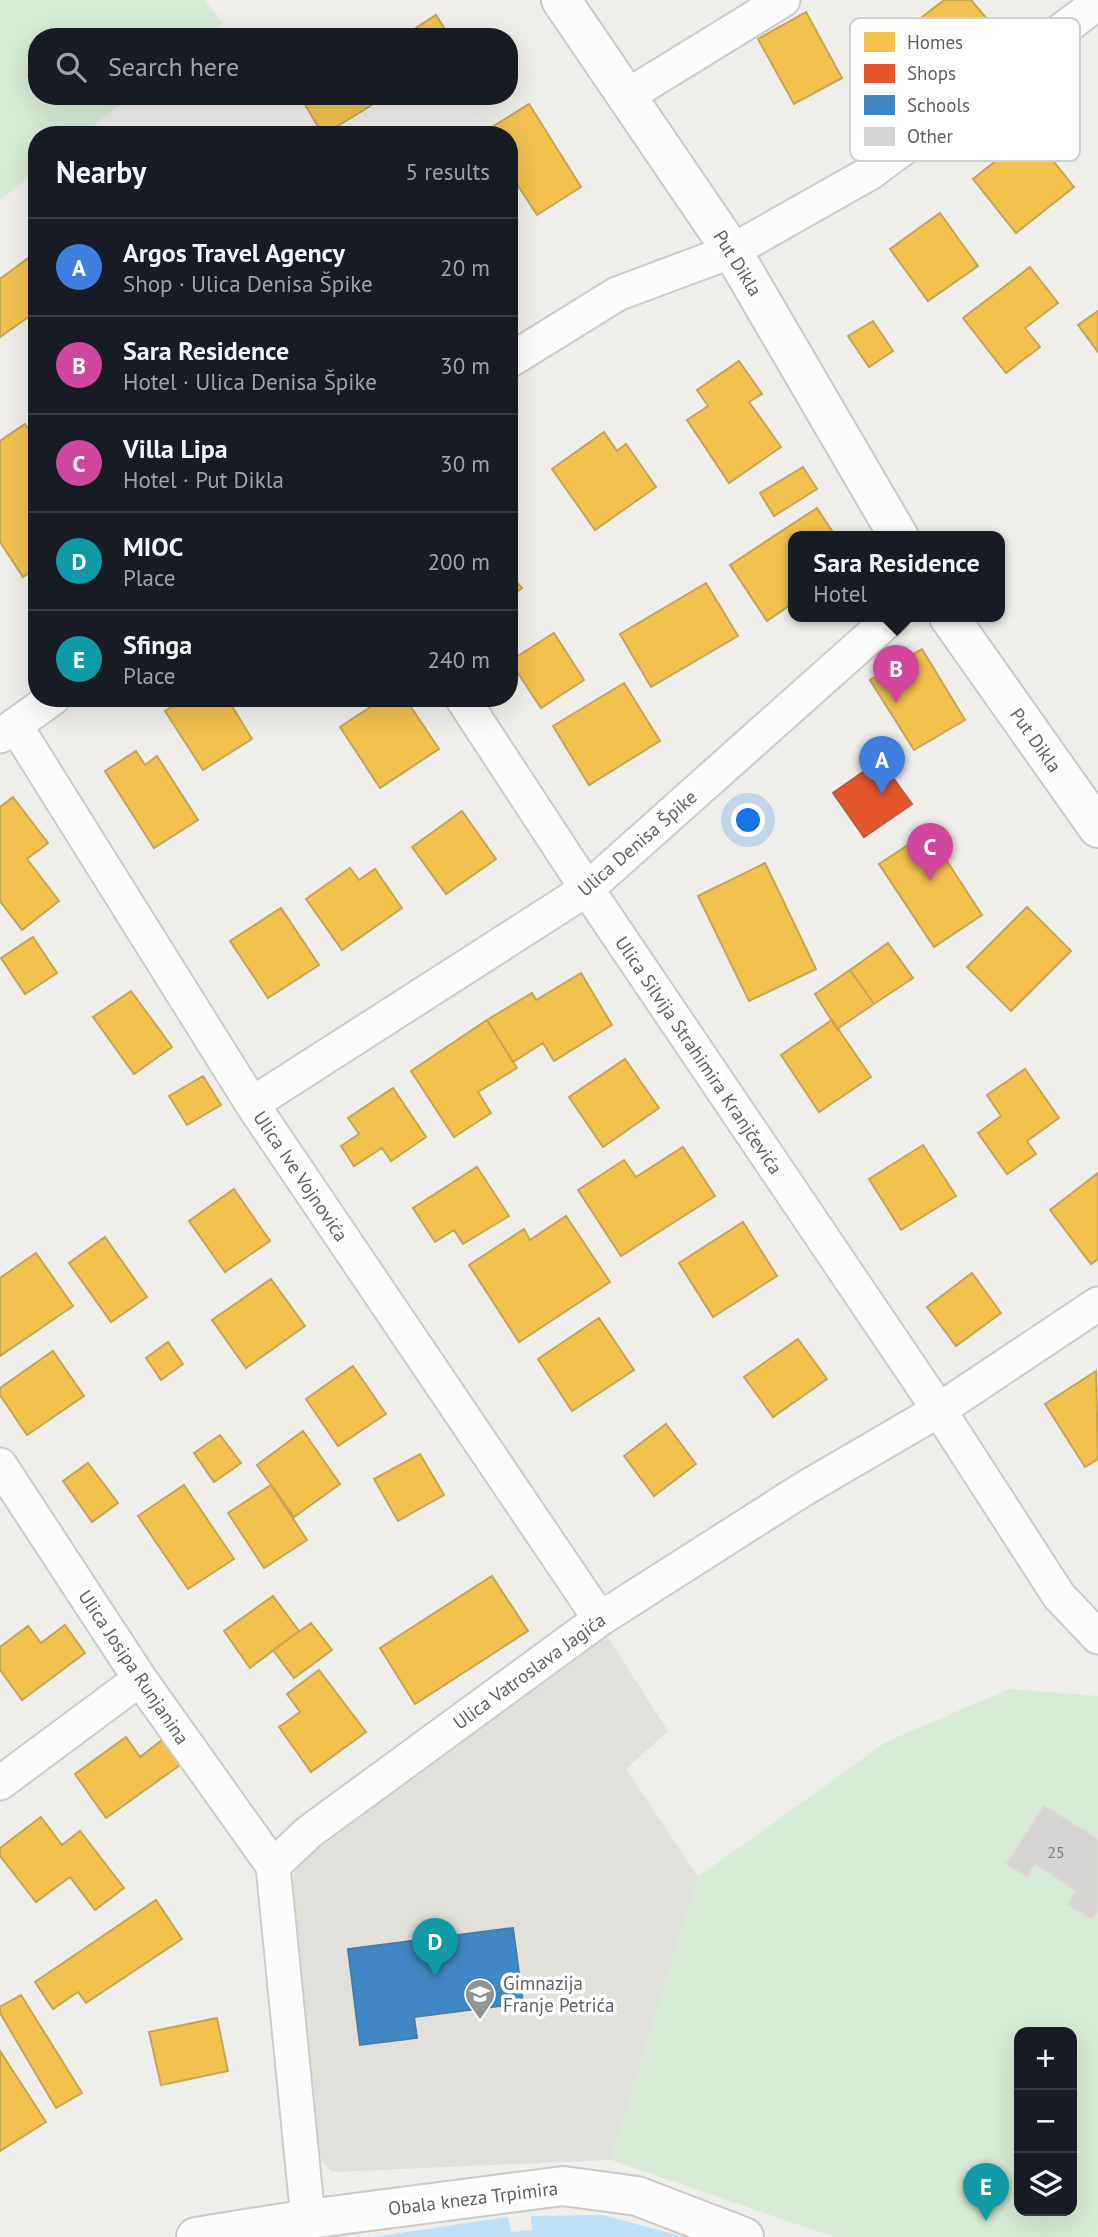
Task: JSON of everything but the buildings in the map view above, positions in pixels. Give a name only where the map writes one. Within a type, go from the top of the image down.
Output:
[{"type":"street","name":"Put Dikla","points":[[561,0],[732,251],[895,531]]},
{"type":"street","points":[[627,96],[783,0]]},
{"type":"street","points":[[1078,18],[1098,3]]},
{"type":"street","points":[[518,354],[617,294],[732,251],[870,173],[886,161]]},
{"type":"street","name":"Ulica Denisa Špike","points":[[252,1104],[587,890],[886,622]]},
{"type":"street","name":"Put Dikla","points":[[953,622],[1098,828]]},
{"type":"street","points":[[8,730],[40,707]]},
{"type":"street","name":"Ulica Silvija Strahimira Kranjčevića","points":[[469,707],[587,890],[939,1410],[1059,1596],[1098,1637]]},
{"type":"street","name":"Ulica Ive Vojnovića","points":[[8,730],[252,1104],[600,1619]]},
{"type":"street","name":"Ulica Vatroslava Jagića","points":[[273,1866],[309,1832],[600,1619],[802,1490],[939,1410],[1098,1304]]},
{"type":"street","name":"Ulica Josipa Runjanina","points":[[0,1465],[140,1679],[273,1866]]},
{"type":"street","points":[[0,1783],[140,1679]]},
{"type":"street","points":[[273,1866],[308,2219]]},
{"type":"street","name":"Obala kneza Trpimira","points":[[196,2237],[308,2219],[563,2186],[637,2196],[744,2237]]},
{"type":"shaded area","name":"Gimnazija Franje Petrića","points":[[605,1633],[668,1731],[626,1769],[698,1877],[611,2160],[333,2172],[321,2161],[290,1883],[300,1863]]},
{"type":"green space","points":[[0,0],[205,0],[223,23],[217,28],[28,28],[28,105],[120,105],[93,126],[28,126],[28,178],[0,200]]},
{"type":"green space","points":[[1009,1689],[1098,1696],[1098,2237],[834,2237],[611,2160],[698,1877],[886,1742]]},
{"type":"water","points":[[603,2215],[684,2237],[373,2237],[508,2217],[511,2232],[532,2230],[531,2216]]},
{"type":"place","name":"Sara Residence","points":[[896,703]]},
{"type":"place","name":"Argos Travel Agency","points":[[882,794]]},
{"type":"place","name":"Villa Lipa","points":[[930,881]]},
{"type":"place","name":"MIOC","points":[[435,1976]]},
{"type":"place","name":"Gimnazija Franje Petrića","points":[[480,2021]]},
{"type":"place","name":"Sfinga","points":[[986,2221]]}]
